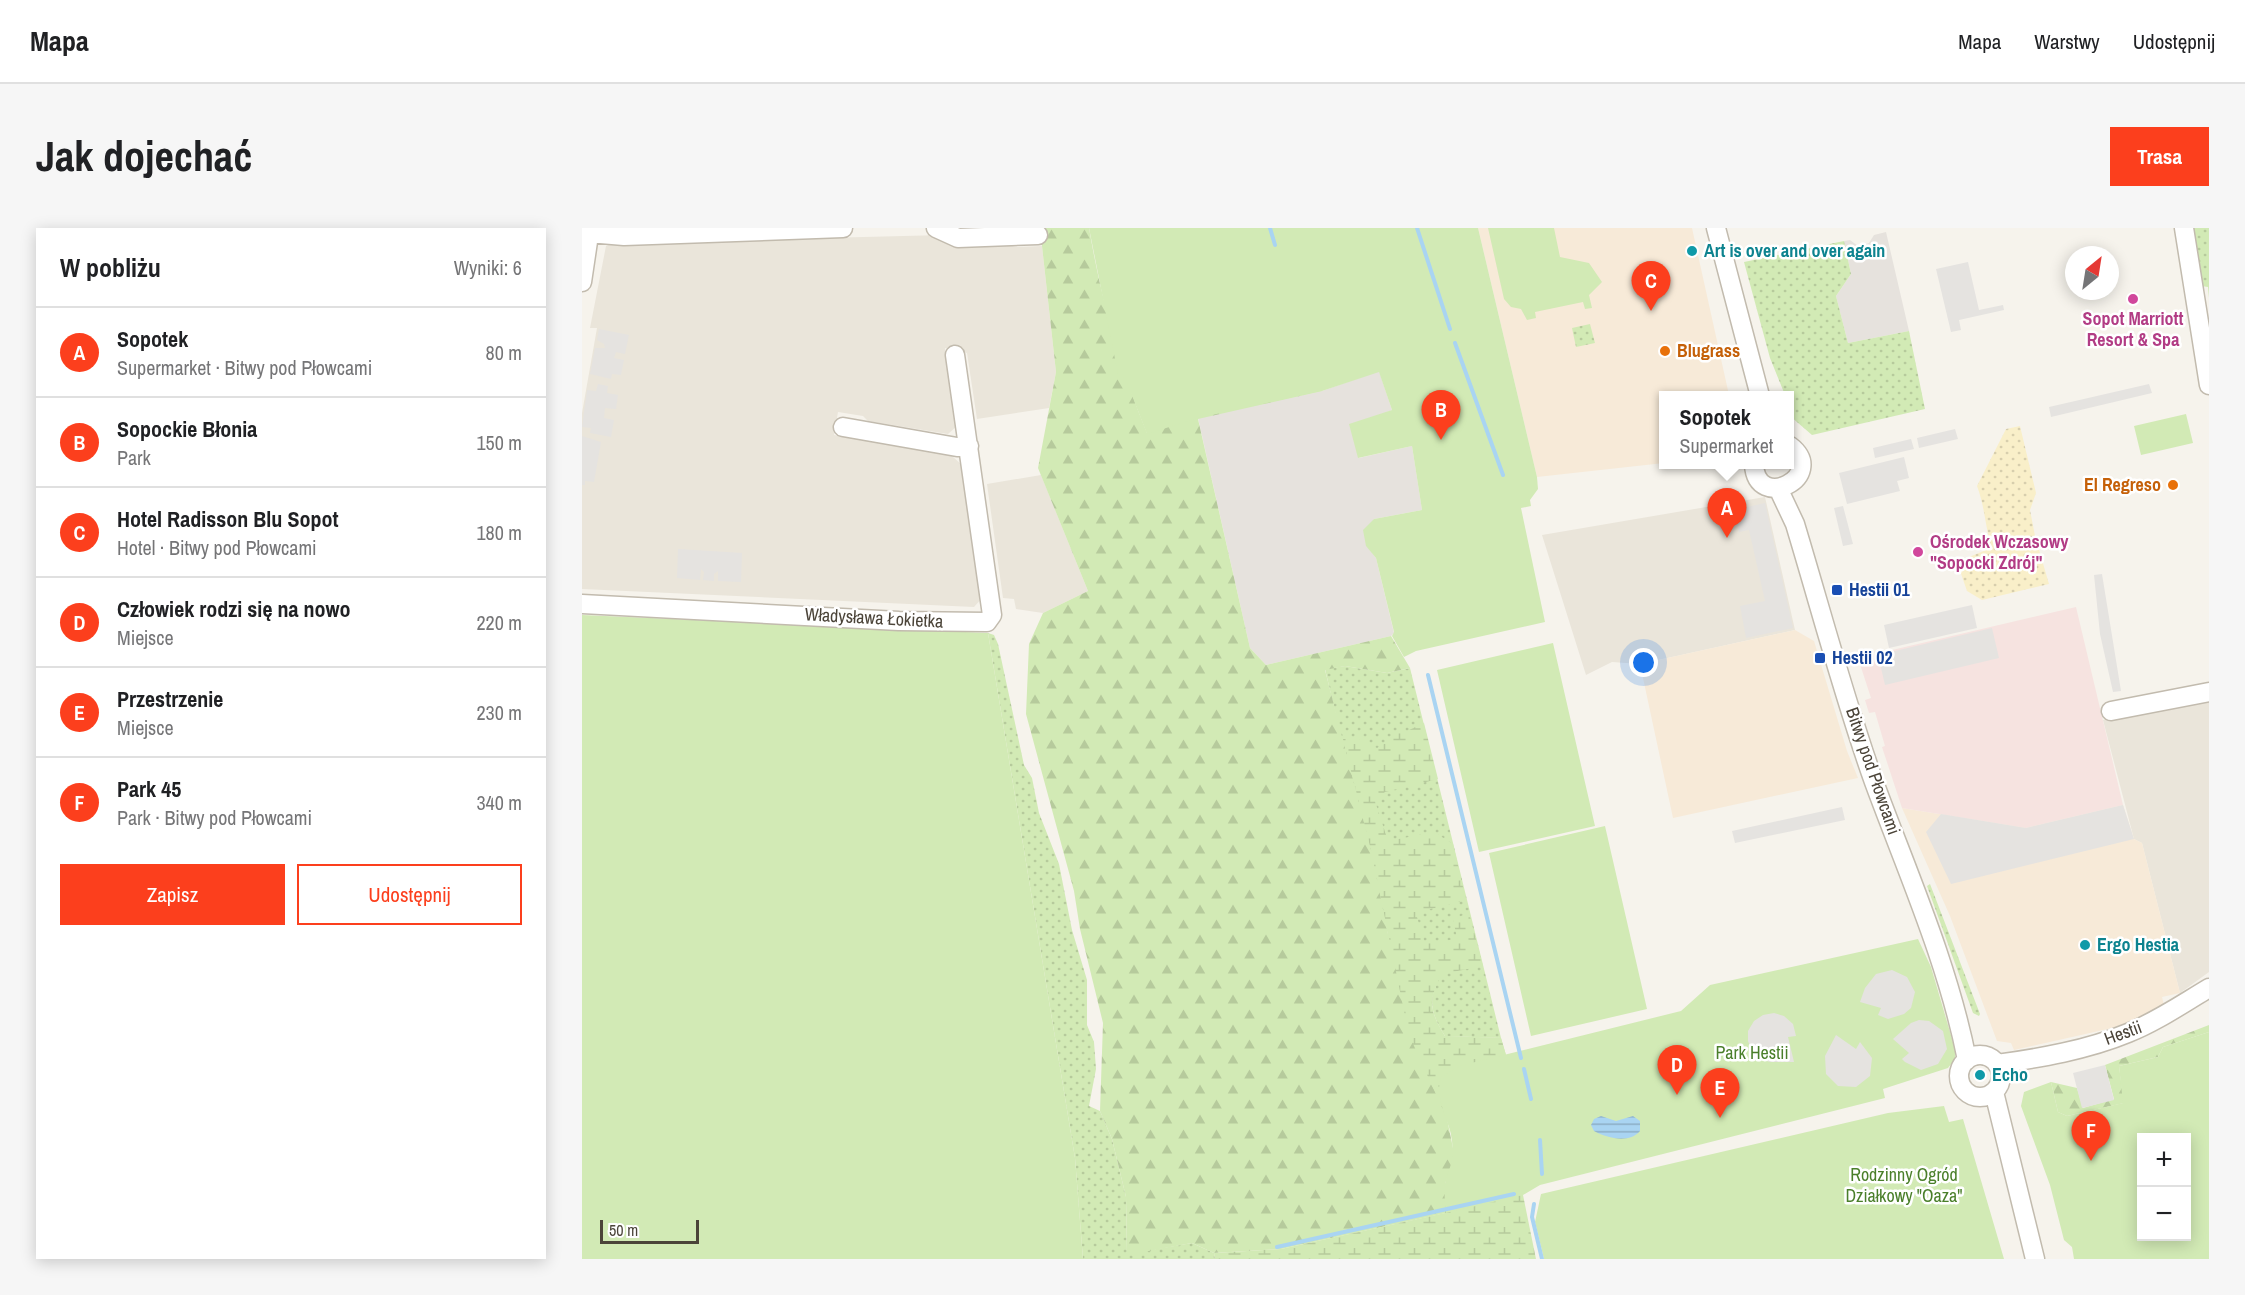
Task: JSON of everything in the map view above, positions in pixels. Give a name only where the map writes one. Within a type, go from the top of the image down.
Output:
[{"type":"street","points":[[582,282],[590,231],[624,236],[843,228]]},
{"type":"street","points":[[936,228],[958,238],[1038,235]]},
{"type":"street","points":[[1716,228],[1759,391]]},
{"type":"street","points":[[2184,228],[2209,385]]},
{"type":"street","name":"Władysława Łokietka","points":[[582,604],[987,622],[992,615],[955,355]]},
{"type":"street","points":[[843,427],[957,447],[969,446]]},
{"type":"street","points":[[1754,469],[1760,481],[1784,486],[1798,477],[1801,467],[1798,454],[1794,450]]},
{"type":"street","name":"Bitwy pod Płowcami","points":[[1784,486],[1874,781],[1937,947],[1973,1057]]},
{"type":"street","points":[[2111,711],[2209,692]]},
{"type":"street","name":"Hestii","points":[[1993,1083],[2030,1060],[2128,1033],[2209,988]]},
{"type":"street","points":[[1993,1083],[1966,1093],[1961,1087],[1959,1074],[1973,1057],[1992,1059],[1993,1083],[2003,1138],[2035,1259]]},
{"type":"shaded area","points":[[1478,228],[1692,228],[1728,391],[1659,391],[1659,464],[1537,477]]},
{"type":"shaded area","points":[[1886,232],[1909,331],[1848,343],[1836,296],[1851,274],[1844,241],[1850,240],[1858,246],[1863,245],[1869,243],[1874,235]]},
{"type":"shaded area","points":[[944,235],[1018,247],[1042,246],[1056,372],[1049,408],[977,419],[967,353],[945,348],[957,426],[948,434],[868,421],[863,416],[838,412],[834,435],[952,456],[963,466],[983,597],[974,607],[582,589],[582,413],[597,328],[590,328],[606,246],[613,243]]},
{"type":"shaded area","points":[[1968,262],[1979,310],[2003,305],[2004,310],[1959,320],[1961,330],[1951,332],[1936,269]]},
{"type":"shaded area","points":[[599,329],[629,335],[625,354],[616,352],[614,358],[624,360],[621,375],[612,374],[611,379],[590,374],[595,348],[605,348],[604,344],[597,340]]},
{"type":"shaded area","points":[[1379,371],[1392,410],[1352,428],[1359,458],[1412,446],[1422,510],[1374,519],[1367,546],[1376,558],[1394,633],[1391,636],[1266,665],[1250,648],[1198,418],[1322,391]]},
{"type":"shaded area","points":[[598,384],[608,386],[607,393],[618,395],[616,409],[605,408],[604,418],[614,420],[611,437],[590,433],[591,428],[582,427],[587,390],[596,391]]},
{"type":"shaded area","points":[[2149,384],[2152,393],[2051,417],[2049,407]]},
{"type":"shaded area","points":[[1955,429],[1958,439],[1919,448],[1917,438]]},
{"type":"shaded area","points":[[582,436],[601,442],[594,482],[585,481],[585,485],[582,485]]},
{"type":"shaded area","points":[[1911,439],[1914,449],[1875,458],[1873,448]]},
{"type":"shaded area","points":[[1904,457],[1909,478],[1897,481],[1900,491],[1847,504],[1839,473]]},
{"type":"shaded area","points":[[1041,475],[1088,591],[1043,613],[1016,609],[1014,599],[1003,598],[987,484]]},
{"type":"shaded area","points":[[1765,497],[1795,630],[1640,664],[1612,662],[1586,675],[1542,535]]},
{"type":"shaded area","points":[[1765,503],[1793,628],[1746,638],[1740,606],[1765,601],[1749,530],[1739,532],[1734,510]]},
{"type":"shaded area","points":[[1843,506],[1853,544],[1843,546],[1834,508]]},
{"type":"shaded area","points":[[678,549],[742,553],[741,582],[718,581],[718,571],[714,574],[714,581],[703,580],[704,572],[701,569],[700,580],[677,578]]},
{"type":"shaded area","points":[[2102,574],[2121,691],[2113,692],[2100,634],[2094,575]]},
{"type":"shaded area","points":[[1972,605],[1977,628],[1889,648],[1884,625]]},
{"type":"shaded area","points":[[2076,607],[2123,805],[2026,828],[1902,808],[1882,747],[1885,746],[1875,712],[1869,713],[1865,700],[1871,698],[1858,658]]},
{"type":"shaded area","points":[[1992,628],[1999,658],[1885,685],[1878,655]]},
{"type":"shaded area","points":[[1795,630],[1814,641],[1847,751],[1858,778],[1673,818],[1640,664]]},
{"type":"shaded area","points":[[2209,698],[2209,972],[2180,993],[2142,843],[2134,839],[2103,720]]},
{"type":"shaded area","points":[[2123,805],[2134,839],[2142,843],[2180,993],[2162,997],[2164,1005],[2130,1024],[2014,1050],[2011,1043],[1997,1041],[1950,916],[1902,808],[2026,828]]},
{"type":"shaded area","points":[[2123,805],[2134,839],[1951,884],[1926,832],[1941,814],[2026,828]]},
{"type":"shaded area","points":[[1842,807],[1845,820],[1735,843],[1732,831]]},
{"type":"shaded area","points":[[1892,970],[1907,977],[1915,992],[1911,1008],[1904,1014],[1888,1019],[1878,1015],[1881,1008],[1860,1002],[1865,988],[1876,974]]},
{"type":"shaded area","points":[[1774,1013],[1784,1016],[1793,1024],[1796,1036],[1788,1037],[1794,1062],[1770,1062],[1760,1059],[1752,1052],[1748,1041],[1748,1031],[1754,1021],[1763,1015]]},
{"type":"shaded area","points":[[1919,1020],[1929,1021],[1943,1031],[1947,1049],[1938,1064],[1921,1070],[1902,1059],[1909,1053],[1893,1039],[1911,1023]]},
{"type":"shaded area","points":[[1836,1035],[1856,1049],[1860,1042],[1872,1058],[1870,1076],[1856,1087],[1838,1086],[1826,1074],[1825,1056]]},
{"type":"shaded area","points":[[2105,1065],[2114,1100],[2082,1108],[2073,1073]]},
{"type":"green space","points":[[1040,228],[1089,228],[1112,332],[1147,433],[1256,298],[1417,366],[1330,374],[1322,391],[1198,419],[1250,648],[1266,665],[1391,636],[1410,668],[1387,673],[1345,666],[1325,670],[1371,850],[1388,934],[1436,986],[1432,1005],[1435,1018],[1444,1036],[1501,1038],[1506,1055],[1459,1066],[1446,1114],[1453,1148],[1453,1162],[1445,1184],[1446,1213],[1281,1249],[1214,1253],[1192,1243],[1127,1255],[1126,1197],[1112,1139],[1100,1111],[1103,1023],[1080,929],[1074,891],[1026,714],[1029,644],[1043,613],[1088,591],[1038,468],[1056,372]]},
{"type":"green space","points":[[1089,228],[1478,228],[1537,477],[1538,489],[1530,500],[1531,506],[1521,508],[1545,622],[1416,651],[1404,657],[1392,636],[1394,632],[1376,558],[1366,546],[1363,530],[1374,519],[1422,510],[1412,446],[1358,458],[1349,424],[1392,410],[1379,372],[1322,391],[1198,418],[1147,434],[1126,380],[1118,374]]},
{"type":"green space","points":[[1488,228],[1554,228],[1560,257],[1589,263],[1602,282],[1589,295],[1592,308],[1585,309],[1583,302],[1535,312],[1536,318],[1527,320],[1521,309],[1511,307],[1504,299]]},
{"type":"green space","points":[[2190,228],[2209,228],[2209,298],[2208,287],[2201,286]]},
{"type":"green space","points":[[1844,241],[1851,274],[1836,296],[1848,343],[1909,331],[1925,409],[1812,435],[1794,419],[1794,391],[1783,391],[1770,358],[1744,262]]},
{"type":"green space","points":[[1590,324],[1595,343],[1576,347],[1572,328]]},
{"type":"green space","points":[[2186,414],[2193,443],[2141,455],[2134,426]]},
{"type":"green space","points":[[582,615],[988,633],[1075,1158],[1083,1259],[582,1259]]},
{"type":"green space","points":[[988,633],[994,635],[998,644],[1024,765],[1032,778],[1039,813],[1059,864],[1072,930],[1087,980],[1087,1025],[1094,1042],[1096,1069],[1089,1106],[1100,1111],[1112,1139],[1126,1197],[1127,1254],[1192,1243],[1214,1253],[1215,1259],[1083,1259],[1075,1158]]},
{"type":"green space","points":[[1553,643],[1595,826],[1479,852],[1437,670]]},
{"type":"green space","points":[[1345,666],[1387,673],[1410,668],[1501,1038],[1445,1036],[1433,1012],[1432,999],[1436,986],[1388,935],[1325,669]]},
{"type":"green space","points":[[1424,723],[1438,779],[1385,792],[1375,801],[1388,841],[1434,832],[1453,844],[1466,900],[1419,912],[1417,917],[1424,941],[1438,943],[1457,938],[1453,919],[1469,913],[1483,966],[1442,974],[1432,998],[1433,1012],[1445,1036],[1501,1038],[1506,1055],[1503,1063],[1522,1146],[1523,1195],[1536,1259],[1215,1259],[1214,1253],[1281,1249],[1445,1213],[1445,1184],[1453,1162],[1450,1125],[1409,1035],[1371,850],[1343,739],[1359,739],[1377,748],[1389,741],[1393,732],[1407,731]]},
{"type":"green space","points":[[1605,826],[1647,1009],[1531,1036],[1489,853]]},
{"type":"green space","points":[[1930,884],[1979,1016],[1973,1013],[1927,886]]},
{"type":"green space","name":"Park Hestii","points":[[1918,939],[1931,967],[1955,1049],[1955,1059],[1948,1068],[1883,1089],[1885,1098],[1540,1185],[1523,1195],[1446,1213],[1445,1185],[1453,1149],[1450,1130],[1441,1104],[1439,1086],[1441,1077],[1459,1066],[1681,1011],[1710,985]]},
{"type":"green space","points":[[2209,1025],[2209,1032],[2163,1047],[2158,1057],[2119,1066],[2124,1103],[2067,1116],[2058,1112],[2051,1082],[2077,1088],[2083,1108],[2114,1099],[2105,1065]]},
{"type":"green space","points":[[2209,1032],[2209,1259],[2074,1259],[2072,1247],[2064,1240],[2050,1185],[2021,1106],[2024,1092],[2051,1082],[2058,1112],[2067,1116],[2123,1103],[2119,1066],[2158,1057],[2163,1047]]},
{"type":"green space","name":"Rodzinny Ogród Działkowy \"Oaza\"","points":[[1944,1106],[1949,1122],[1963,1119],[2004,1259],[1544,1259],[1535,1222],[1541,1194],[1888,1113]]},
{"type":"sand","points":[[2020,426],[2036,493],[2030,510],[2049,584],[1982,600],[1967,591],[1957,562],[1986,550],[1990,542],[1977,486],[2006,429]]},
{"type":"water","points":[[1601,1116],[1616,1121],[1633,1116],[1640,1121],[1640,1131],[1624,1139],[1599,1134],[1591,1125],[1594,1119]]},
{"type":"waterway","points":[[1270,228],[1275,245]]},
{"type":"waterway","points":[[1417,228],[1450,329]]},
{"type":"waterway","points":[[1455,343],[1503,475]]},
{"type":"waterway","points":[[1428,675],[1521,1058]]},
{"type":"waterway","points":[[1524,1069],[1531,1099]]},
{"type":"waterway","points":[[1540,1140],[1542,1174]]},
{"type":"waterway","points":[[1277,1247],[1514,1194]]},
{"type":"waterway","points":[[1534,1204],[1532,1217],[1542,1259]]},
{"type":"place","name":"Art is over and over again","points":[[1692,251]]},
{"type":"place","name":"Sopot Marriott Resort & Spa","points":[[2133,299]]},
{"type":"place","name":"Hotel Radisson Blu Sopot","points":[[1651,311]]},
{"type":"place","name":"Blugrass","points":[[1665,351]]},
{"type":"place","name":"Sopockie Błonia","points":[[1441,440]]},
{"type":"place","name":"El Regreso","points":[[2173,485]]},
{"type":"place","name":"Sopotek","points":[[1727,538]]},
{"type":"place","name":"Ośrodek Wczasowy \"Sopocki Zdrój\"","points":[[1918,552]]},
{"type":"place","name":"Hestii 01","points":[[1837,590]]},
{"type":"place","name":"Hestii 02","points":[[1820,658]]},
{"type":"place","name":"Ergo Hestia","points":[[2085,945]]},
{"type":"place","name":"Echo","points":[[1980,1075]]},
{"type":"place","name":"Człowiek rodzi się na nowo","points":[[1677,1095]]},
{"type":"place","name":"Przestrzenie","points":[[1720,1118]]},
{"type":"place","name":"Park 45","points":[[2091,1161]]}]
